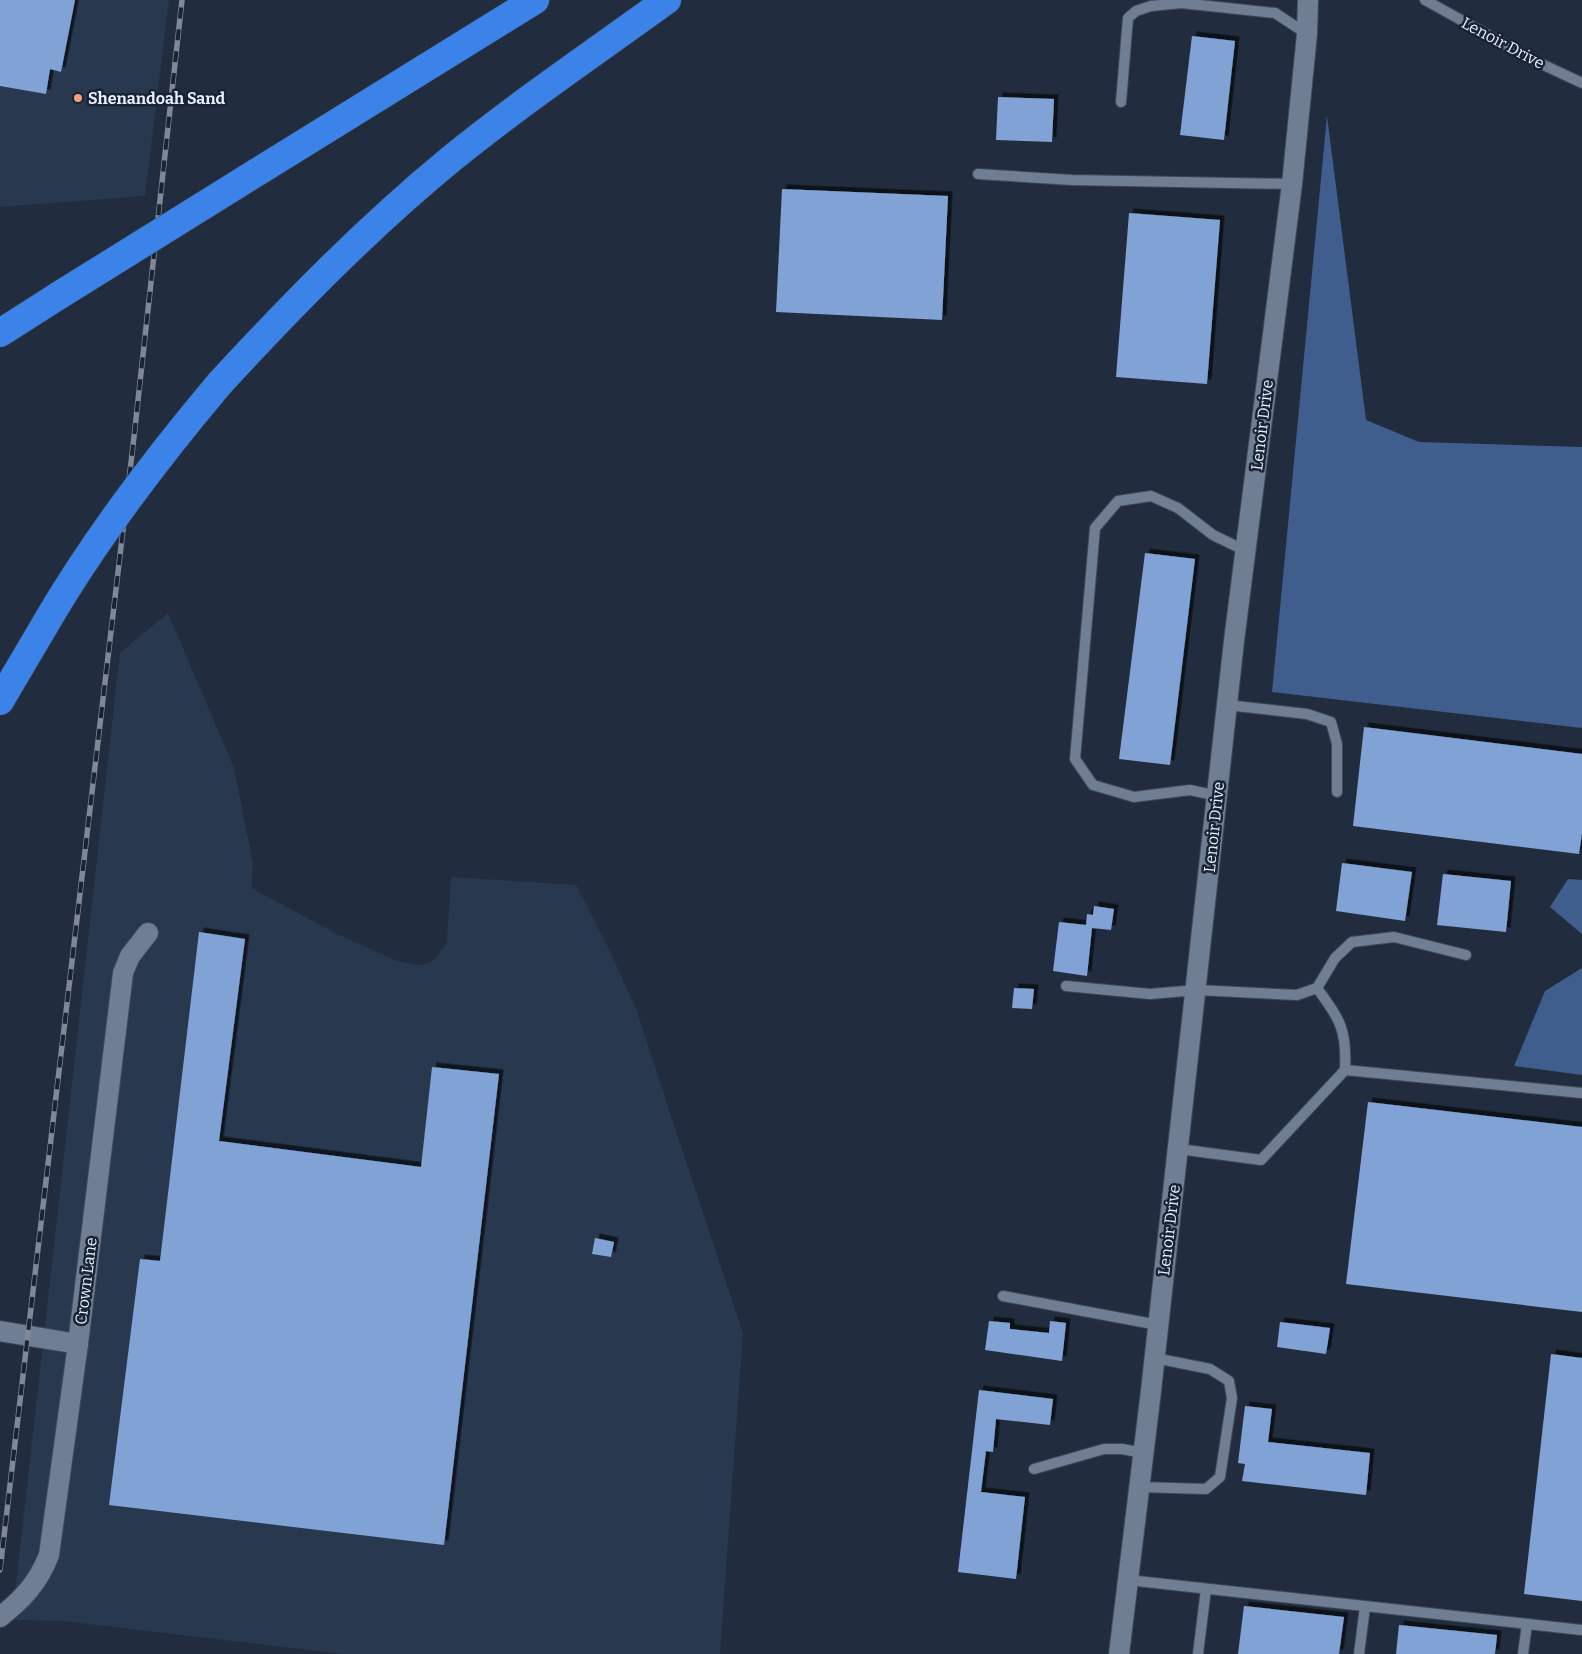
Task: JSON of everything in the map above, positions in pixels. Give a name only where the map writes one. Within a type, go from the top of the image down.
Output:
[{"type":"highway","points":[[0,333],[535,0]]},
{"type":"highway","points":[[0,701],[69,584],[131,496],[179,431],[220,383],[285,313],[340,258],[444,165],[521,105],[667,0]]},
{"type":"street","name":"Lenoir Drive","points":[[1118,1654],[1155,1358],[1227,705],[1292,184],[1307,34],[1308,0]]},
{"type":"street","name":"Crown Lane","points":[[0,1617],[31,1590],[41,1575],[49,1555],[78,1344],[123,973],[130,956],[148,933]]},
{"type":"street","points":[[0,1331],[78,1344]]},
{"type":"lane","name":"Lenoir Drive","points":[[1425,0],[1533,60],[1582,83]]},
{"type":"lane","points":[[1121,102],[1128,18],[1136,10],[1151,6],[1181,3],[1275,13],[1307,34]]},
{"type":"lane","points":[[978,174],[1072,180],[1292,184]]},
{"type":"lane","points":[[1218,796],[1190,790],[1134,797],[1093,785],[1074,759],[1095,528],[1118,501],[1151,496],[1178,508],[1212,535],[1246,551]]},
{"type":"lane","points":[[1227,705],[1307,714],[1331,722],[1337,744],[1337,792]]},
{"type":"lane","points":[[1066,986],[1150,994],[1197,990],[1298,995],[1317,988],[1335,958],[1352,942],[1394,937],[1466,955]]},
{"type":"lane","points":[[1178,1149],[1261,1160],[1345,1070],[1347,1045],[1340,1020],[1317,988]]},
{"type":"lane","points":[[1345,1070],[1582,1093]]},
{"type":"lane","points":[[1003,1296],[1158,1325]]},
{"type":"lane","points":[[1139,1487],[1206,1490],[1220,1477],[1232,1398],[1229,1381],[1210,1370],[1155,1358]]},
{"type":"lane","points":[[1034,1469],[1104,1449],[1122,1449],[1143,1453]]},
{"type":"lane","points":[[1128,1580],[1582,1630]]},
{"type":"lane","points":[[1198,1654],[1206,1589]]},
{"type":"lane","points":[[1359,1654],[1365,1607]]},
{"type":"lane","points":[[1524,1654],[1527,1624]]},
{"type":"shaded area","name":"Shenandoah Sand","points":[[0,0],[169,0],[145,196],[0,207]]},
{"type":"shaded area","points":[[1327,116],[1366,420],[1419,442],[1582,447],[1582,728],[1272,692]]},
{"type":"shaded area","points":[[168,613],[234,768],[253,865],[251,888],[337,934],[397,961],[417,965],[426,964],[434,960],[447,943],[451,877],[576,885],[609,949],[636,1009],[743,1334],[720,1654],[343,1654],[63,1621],[12,1620],[120,653]]},
{"type":"shaded area","points":[[1568,879],[1582,880],[1582,934],[1550,907]]},
{"type":"shaded area","points":[[1582,968],[1582,1075],[1514,1066],[1545,991]]},
{"type":"building","points":[[0,0],[75,0],[61,72],[50,69],[46,94],[0,86]]},
{"type":"building","points":[[1192,36],[1235,41],[1224,140],[1180,135]]},
{"type":"building","points":[[998,97],[1054,99],[1052,142],[996,140]]},
{"type":"building","points":[[782,189],[948,196],[942,320],[776,312]]},
{"type":"building","points":[[1129,213],[1220,220],[1207,384],[1116,377]]},
{"type":"building","points":[[1145,553],[1195,559],[1170,765],[1119,759]]},
{"type":"building","points":[[1364,727],[1582,754],[1582,833],[1579,854],[1353,826]]},
{"type":"building","points":[[1342,863],[1412,872],[1405,921],[1336,911]]},
{"type":"building","points":[[1443,874],[1511,881],[1506,932],[1437,925]]},
{"type":"building","points":[[1094,906],[1114,909],[1111,930],[1092,928],[1087,976],[1053,971],[1059,922],[1086,925],[1087,914],[1093,915]]},
{"type":"building","points":[[199,932],[245,939],[219,1141],[421,1167],[432,1067],[499,1074],[444,1545],[109,1505],[140,1259],[160,1261]]},
{"type":"building","points":[[1014,988],[1034,989],[1032,1009],[1012,1008]]},
{"type":"building","points":[[1368,1102],[1582,1127],[1582,1312],[1346,1284]]},
{"type":"building","points":[[595,1238],[614,1242],[611,1257],[592,1254]]},
{"type":"building","points":[[989,1321],[1010,1323],[1010,1329],[1049,1333],[1050,1321],[1066,1323],[1062,1361],[985,1350]]},
{"type":"building","points":[[1280,1322],[1330,1328],[1326,1354],[1277,1347]]},
{"type":"building","points":[[1551,1354],[1582,1358],[1582,1601],[1524,1594]]},
{"type":"building","points":[[979,1390],[1053,1399],[1050,1425],[996,1419],[993,1452],[986,1451],[981,1492],[1025,1497],[1016,1579],[958,1572]]},
{"type":"building","points":[[1245,1406],[1272,1409],[1268,1442],[1370,1453],[1366,1495],[1242,1481],[1245,1464],[1238,1463]]},
{"type":"building","points":[[1244,1606],[1344,1617],[1339,1654],[1238,1654]]},
{"type":"building","points":[[1399,1625],[1497,1635],[1495,1654],[1396,1654]]},
{"type":"railway","points":[[0,1570],[134,437],[182,0]]},
{"type":"place","name":"Shenandoah Sand","points":[[78,98]]}]
